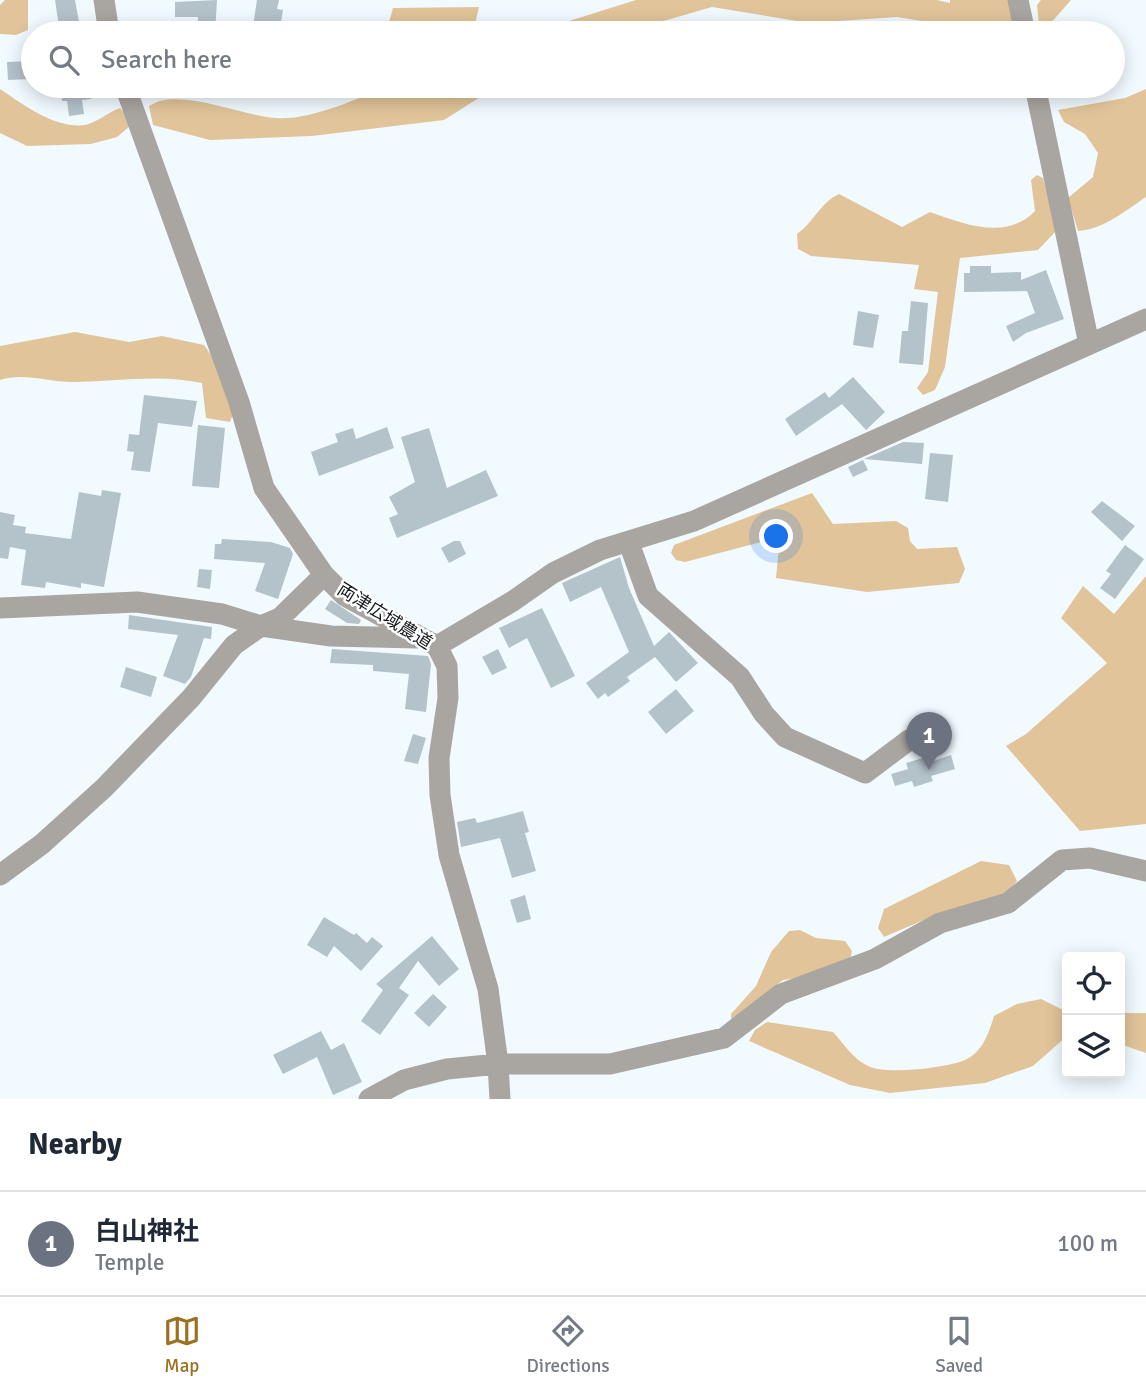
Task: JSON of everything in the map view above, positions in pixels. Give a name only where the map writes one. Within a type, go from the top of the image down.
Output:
[{"type":"street","points":[[104,0],[107,21]]},
{"type":"street","points":[[1018,0],[1022,21]]},
{"type":"street","name":"両津広域農道","points":[[129,98],[239,402],[264,488],[324,575],[345,596],[428,642],[447,666],[448,698],[439,758],[440,795],[449,855],[488,989],[500,1099]]},
{"type":"street","points":[[1038,98],[1089,344]]},
{"type":"street","points":[[0,608],[137,602],[222,614],[261,626],[354,639],[428,642],[513,601],[553,573],[600,550],[694,521],[1146,319]]},
{"type":"street","points":[[628,542],[648,596],[740,677],[785,737],[865,773],[909,740]]},
{"type":"street","points":[[0,875],[42,844],[104,788],[191,698],[234,645],[261,626],[280,618],[324,575]]},
{"type":"street","points":[[369,1099],[404,1080],[447,1069],[498,1064],[610,1064],[724,1038],[781,994],[875,959],[940,923],[1008,903],[1062,860],[1090,858],[1146,871]]},
{"type":"shaded area","points":[[5,0],[28,0],[28,21],[21,21],[21,33],[0,34],[0,5]]},
{"type":"shaded area","points":[[636,0],[937,0],[950,3],[950,0],[1013,0],[1012,21],[922,21],[897,17],[797,21],[712,7],[664,21],[569,21]]},
{"type":"shaded area","points":[[1041,0],[1071,0],[1053,21],[1039,21],[1037,5]]},
{"type":"shaded area","points":[[479,7],[476,21],[389,21],[393,8]]},
{"type":"shaded area","points":[[0,89],[51,120],[85,125],[120,108],[128,117],[130,126],[117,137],[91,144],[27,146],[0,133]]},
{"type":"shaded area","points":[[1146,89],[1146,197],[1105,223],[1078,231],[1068,198],[1093,177],[1098,153],[1085,134],[1064,122],[1058,110],[1125,98]]},
{"type":"shaded area","points":[[359,98],[478,98],[444,120],[312,136],[210,140],[153,125],[149,106],[161,101],[193,100],[275,118],[303,116]]},
{"type":"shaded area","points":[[1037,175],[1043,178],[1058,229],[1038,250],[960,258],[945,367],[935,390],[923,395],[917,388],[928,372],[938,292],[914,289],[919,265],[811,256],[798,249],[797,234],[827,202],[839,194],[902,227],[930,212],[971,225],[998,228],[1011,226],[1035,211],[1031,180]]},
{"type":"shaded area","points":[[75,332],[129,342],[162,336],[204,345],[216,362],[233,414],[230,422],[206,418],[202,383],[186,380],[155,378],[66,382],[19,377],[0,380],[0,346]]},
{"type":"shaded area","points":[[812,493],[833,524],[896,521],[908,528],[910,541],[917,549],[957,547],[965,569],[959,583],[867,592],[776,578],[779,548],[769,540],[685,562],[676,560],[671,553],[674,545]]},
{"type":"shaded area","points":[[1146,576],[1146,824],[1080,831],[1006,746],[1026,734],[1107,663],[1061,618],[1083,586],[1114,614]]},
{"type":"shaded area","points":[[981,861],[1009,865],[1017,881],[1006,894],[926,919],[884,937],[878,928],[884,909]]},
{"type":"shaded area","points":[[800,930],[816,938],[845,941],[852,951],[850,960],[826,974],[783,980],[731,1021],[731,1014],[756,986],[771,952],[789,931]]},
{"type":"shaded area","points":[[1041,999],[1062,1010],[1062,1040],[1033,1066],[985,1083],[890,1093],[850,1085],[749,1041],[755,1030],[767,1022],[833,1032],[858,1059],[876,1069],[931,1068],[971,1057],[984,1042],[994,1016],[1017,1004]]},
{"type":"shaded area","points":[[1125,1013],[1146,1013],[1146,1053],[1125,1046]]},
{"type":"building","points":[[55,0],[75,0],[79,21],[58,21]]},
{"type":"building","points":[[217,0],[216,21],[198,21],[198,17],[175,17],[175,2]]},
{"type":"building","points":[[257,0],[279,0],[277,9],[283,10],[281,21],[254,21]]},
{"type":"building","points":[[21,61],[21,79],[8,80],[7,62]]},
{"type":"building","points":[[62,98],[91,98],[82,100],[84,114],[69,116],[67,101],[62,101]]},
{"type":"building","points":[[970,266],[991,266],[991,273],[1021,272],[1021,280],[1046,270],[1064,319],[1026,333],[1013,342],[1006,326],[1035,313],[1027,291],[964,292],[964,273],[970,273]]},
{"type":"building","points":[[911,301],[928,303],[923,365],[899,363],[902,331],[908,331]]},
{"type":"building","points":[[858,311],[879,315],[873,348],[853,345]]},
{"type":"building","points":[[853,377],[885,412],[866,430],[842,404],[796,436],[785,419],[825,392],[829,398]]},
{"type":"building","points":[[144,395],[197,401],[192,427],[158,423],[150,472],[131,470],[134,452],[127,451],[129,434],[139,435]]},
{"type":"building","points":[[198,425],[225,428],[219,488],[192,486]]},
{"type":"building","points":[[387,427],[394,448],[319,476],[311,452],[338,442],[335,434],[353,428],[356,439]]},
{"type":"building","points":[[429,428],[447,488],[486,470],[498,496],[397,538],[389,518],[398,514],[389,497],[415,482],[401,437]]},
{"type":"building","points":[[903,442],[924,443],[922,464],[864,459]]},
{"type":"building","points":[[930,453],[953,455],[948,502],[925,499]]},
{"type":"building","points":[[863,460],[868,470],[853,477],[848,467]]},
{"type":"building","points":[[102,490],[121,493],[104,587],[81,583],[81,588],[46,582],[45,588],[21,585],[26,550],[10,547],[8,559],[0,558],[0,512],[15,515],[13,525],[26,527],[25,533],[71,539],[79,492],[101,496]]},
{"type":"building","points":[[1102,501],[1135,526],[1122,541],[1091,512]]},
{"type":"building","points":[[222,539],[271,542],[290,548],[293,554],[278,599],[255,591],[265,563],[214,559],[215,544],[221,544]]},
{"type":"building","points":[[460,541],[466,554],[449,563],[441,548]]},
{"type":"building","points":[[1125,545],[1144,559],[1115,599],[1100,588],[1111,574],[1106,571]]},
{"type":"building","points":[[620,557],[629,588],[654,646],[669,632],[698,663],[676,682],[655,657],[627,677],[630,681],[608,697],[605,693],[598,699],[586,683],[629,652],[601,587],[570,602],[562,583]]},
{"type":"building","points":[[199,569],[212,570],[210,589],[197,587]]},
{"type":"building","points":[[331,600],[361,620],[359,624],[347,623],[325,609]]},
{"type":"building","points":[[542,608],[575,676],[551,688],[527,638],[509,648],[499,628]]},
{"type":"building","points":[[129,615],[212,627],[211,639],[204,638],[191,677],[185,684],[163,676],[178,635],[128,629]]},
{"type":"building","points":[[332,649],[428,656],[431,664],[426,712],[405,709],[409,674],[373,671],[373,665],[330,663]]},
{"type":"building","points":[[498,649],[507,668],[492,675],[482,657]]},
{"type":"building","points":[[126,667],[157,677],[151,697],[120,687]]},
{"type":"building","points":[[676,689],[694,711],[666,734],[648,712]]},
{"type":"building","points":[[413,734],[426,738],[418,764],[404,761]]},
{"type":"building","points":[[951,755],[955,769],[931,776],[933,781],[914,787],[912,781],[895,786],[891,774],[908,769],[906,763],[926,757],[928,763]]},
{"type":"building","points":[[523,811],[529,832],[525,833],[536,871],[512,878],[500,838],[461,847],[457,822],[475,818],[477,823]]},
{"type":"building","points":[[525,895],[531,919],[517,923],[510,900]]},
{"type":"building","points":[[324,917],[354,935],[356,933],[367,943],[372,937],[383,946],[361,971],[334,946],[327,957],[307,945]]},
{"type":"building","points":[[432,936],[459,969],[439,986],[418,961],[399,988],[409,995],[380,1035],[361,1021],[383,990],[376,984]]},
{"type":"building","points":[[433,994],[447,1007],[429,1027],[414,1013]]},
{"type":"building","points":[[321,1031],[331,1050],[344,1043],[362,1082],[333,1095],[317,1057],[283,1074],[273,1055]]},
{"type":"place","name":"白山神社","points":[[929,770]]}]
